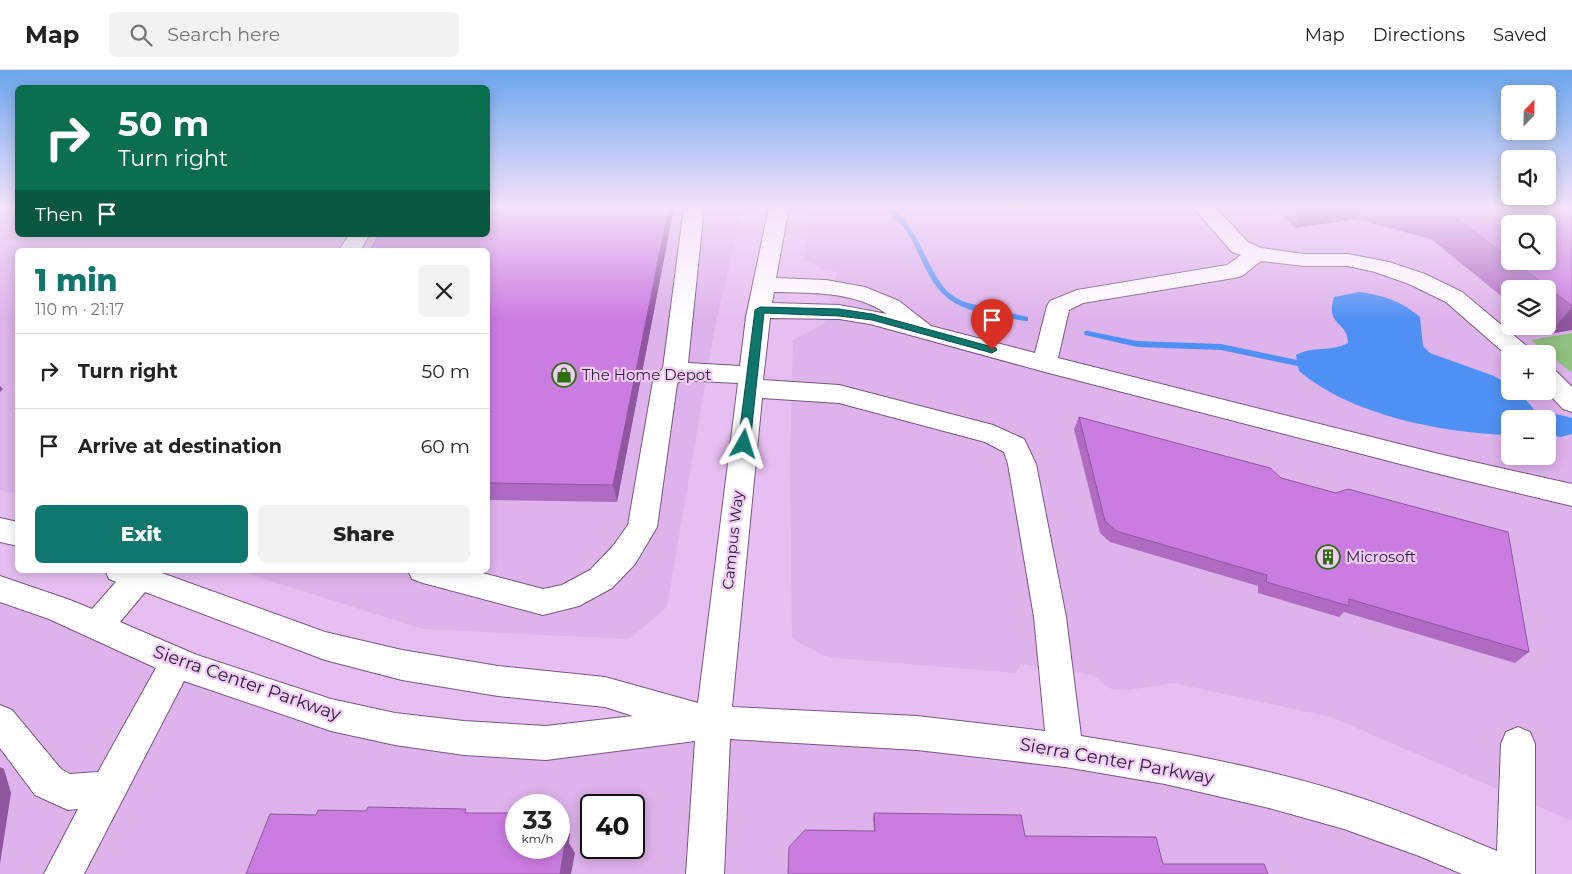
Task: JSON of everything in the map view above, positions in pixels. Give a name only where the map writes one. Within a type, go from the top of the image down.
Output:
[{"type":"street","points":[[434,573],[543,602],[568,597],[601,579],[624,555],[642,527],[665,381],[675,371],[690,245]]},
{"type":"street","name":"Campus Way","points":[[705,874],[713,722],[751,381],[762,297],[772,245]]},
{"type":"street","points":[[1239,245],[1257,254],[1304,260],[1348,260],[1381,267],[1417,279],[1454,297],[1510,345]]},
{"type":"street","points":[[1045,364],[1058,306],[1077,297],[1234,270],[1257,254]]},
{"type":"street","points":[[762,297],[872,317],[1045,364],[1443,465],[1572,494]]},
{"type":"street","points":[[675,371],[839,394],[993,434],[1015,446],[1022,464],[1050,616],[1065,750]]},
{"type":"street","points":[[1556,386],[1572,403]]},
{"type":"street","points":[[0,530],[15,533]]},
{"type":"street","points":[[96,626],[134,573]]},
{"type":"street","name":"Sierra Center Parkway","points":[[138,573],[325,646],[402,665],[498,681],[604,692],[713,722]]},
{"type":"street","name":"Sierra Center Parkway","points":[[0,589],[59,609],[177,662],[331,716],[464,738],[546,743],[713,722],[917,733],[1065,750],[1165,767],[1269,790],[1344,811],[1422,838],[1507,874]]},
{"type":"street","points":[[63,874],[177,662]]},
{"type":"street","points":[[0,721],[48,782],[68,792],[108,789]]},
{"type":"street","points":[[1516,874],[1518,744]]},
{"type":"shaded area","points":[[0,245],[734,245],[714,332],[667,607],[629,639],[423,629],[246,573],[490,573],[490,248],[15,248],[15,494],[0,490]]},
{"type":"shaded area","points":[[806,245],[1501,245],[1501,270],[1556,270],[1556,245],[1572,245],[1572,821],[1331,717],[1174,683],[1128,690],[1111,689],[1094,675],[1020,664],[1016,673],[835,658],[822,655],[792,638],[790,462],[793,340],[824,324],[837,272],[823,269],[804,260]]},
{"type":"shaded area","points":[[0,594],[417,738],[694,723],[1203,773],[1507,874],[0,874]]},
{"type":"green space","points":[[1572,333],[1572,373],[1556,360],[1556,345],[1537,345],[1531,340]]},
{"type":"water","points":[[1359,292],[1376,295],[1406,307],[1420,317],[1423,346],[1430,353],[1494,376],[1501,380],[1501,400],[1526,400],[1534,410],[1501,410],[1501,435],[1453,430],[1425,425],[1370,410],[1320,386],[1299,371],[1296,355],[1302,352],[1342,346],[1348,343],[1345,331],[1332,314],[1334,297]]},
{"type":"building","name":"The Home Depot","points":[[373,245],[661,245],[613,485],[490,483],[490,248],[371,248]]},
{"type":"building","points":[[1491,245],[1501,245],[1501,252]]},
{"type":"building","points":[[1556,245],[1572,245],[1572,306],[1556,294],[1556,280],[1538,280],[1526,270],[1556,270]]},
{"type":"building","name":"Microsoft","points":[[1079,417],[1270,468],[1281,478],[1336,493],[1348,489],[1508,532],[1529,652],[1349,599],[1349,606],[1266,582],[1267,575],[1116,531],[1105,521]]},
{"type":"building","points":[[368,807],[466,809],[465,813],[505,813],[505,859],[562,859],[560,874],[246,874],[270,814],[316,815],[318,810],[366,811]]},
{"type":"building","points":[[874,813],[1021,815],[1025,836],[1156,837],[1163,864],[1264,864],[1268,874],[788,874],[789,847],[805,830],[875,831]]},
{"type":"waterway","points":[[917,245],[936,282],[958,302],[974,308],[1025,319]]},
{"type":"waterway","points":[[1088,333],[1137,344],[1221,347],[1297,363]]},
{"type":"waterway","points":[[1556,425],[1561,426]]},
{"type":"place","name":"The Home Depot","points":[[564,375]]},
{"type":"place","name":"Microsoft","points":[[1328,557]]},
{"type":"route","points":[[744,444],[760,310],[839,312],[872,317],[992,350]]}]
